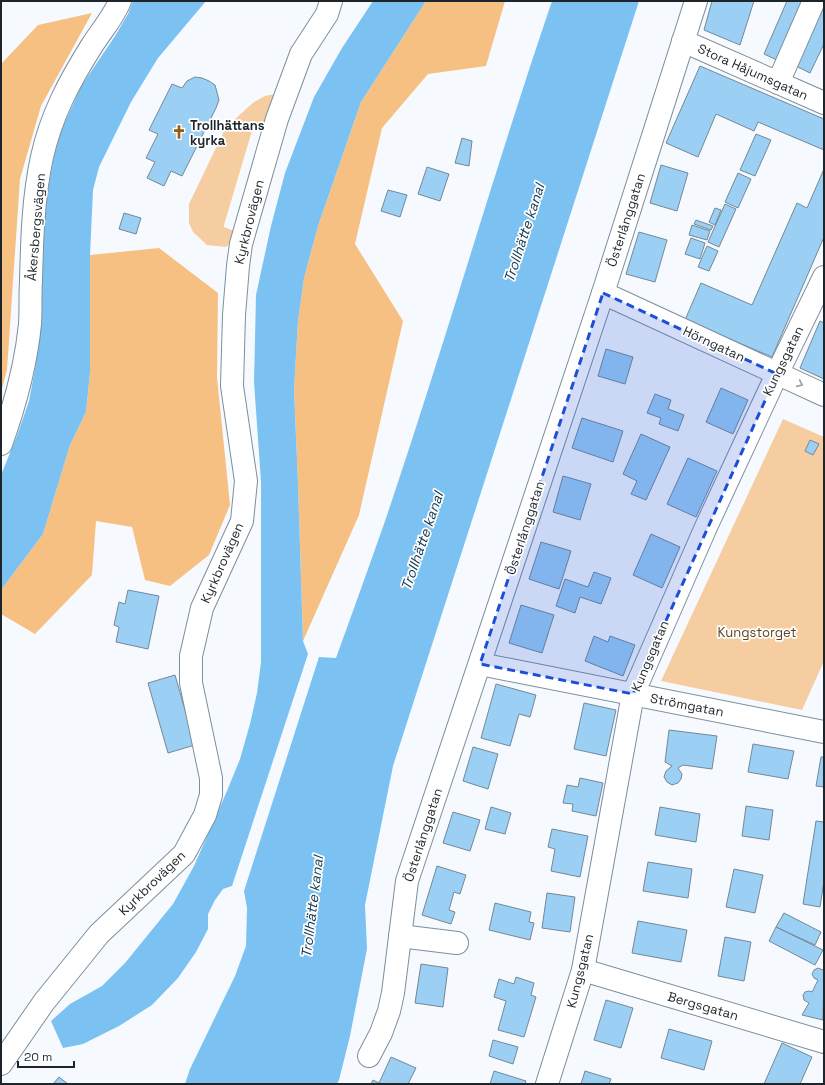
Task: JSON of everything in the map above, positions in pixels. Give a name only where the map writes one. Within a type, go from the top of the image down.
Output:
[{"type":"street","name":"Åkersbergsvägen","points":[[1,444],[10,420],[24,366],[30,323],[35,197],[42,157],[49,130],[62,98],[92,46],[116,11],[120,1]]},
{"type":"street","name":"Kyrkbrovägen","points":[[1,1064],[44,1002],[99,934],[184,854],[205,815],[211,796],[211,778],[191,683],[191,656],[202,608],[242,521],[246,481],[232,386],[234,315],[241,244],[276,119],[301,54],[327,14],[331,1]]},
{"type":"street","name":"Österlånggatan","points":[[369,1056],[381,1033],[389,1011],[393,993],[407,882],[603,293],[696,1]]},
{"type":"street","points":[[778,83],[813,3]]},
{"type":"street","name":"Stora Håjumsgatan","points":[[683,41],[824,103]]},
{"type":"street","name":"Kungsgatan","points":[[547,1084],[583,970],[632,694],[706,527],[824,277]]},
{"type":"street","name":"Hörngatan","points":[[603,293],[824,395]]},
{"type":"street","name":"Strömgatan","points":[[480,664],[824,732]]},
{"type":"street","points":[[400,936],[458,943]]},
{"type":"street","name":"Bergsgatan","points":[[583,970],[824,1042]]},
{"type":"highlighted area","points":[[603,293],[777,374],[633,694],[480,664]]},
{"type":"green space","points":[[275,94],[265,126],[254,124],[224,225],[224,227],[234,231],[231,243],[226,247],[207,245],[193,232],[189,223],[189,204],[226,127],[254,102],[265,96]]},
{"type":"green space","name":"Kungstorget","points":[[783,419],[824,437],[824,661],[802,710],[661,681]]},
{"type":"shaded area","points":[[426,1],[505,1],[486,66],[428,74],[382,128],[355,244],[403,321],[359,515],[303,641],[294,389],[298,321],[304,278],[318,226],[361,102]]},
{"type":"shaded area","points":[[92,13],[41,106],[20,179],[7,370],[1,392],[1,64],[38,25]]},
{"type":"shaded area","points":[[159,248],[218,293],[217,377],[230,505],[209,555],[170,586],[145,580],[132,527],[96,521],[92,575],[35,634],[1,614],[1,590],[43,534],[70,445],[86,412],[90,373],[90,255]]},
{"type":"water","points":[[133,1],[206,1],[158,58],[131,102],[99,167],[93,190],[90,255],[90,373],[86,412],[70,445],[43,534],[1,590],[1,475],[29,401],[36,364],[40,327],[45,217],[54,156],[62,128],[82,85],[115,36],[128,14]]},
{"type":"water","points":[[373,1],[426,1],[361,102],[318,226],[304,278],[298,321],[294,389],[303,641],[308,654],[232,886],[223,889],[215,900],[208,914],[208,929],[196,952],[178,978],[152,1005],[119,1026],[83,1044],[63,1048],[51,1021],[70,1004],[102,986],[125,963],[173,904],[194,866],[240,759],[257,693],[261,662],[261,482],[254,382],[256,295],[271,226],[285,173],[314,97],[342,48]]},
{"type":"water","name":"Trollhätte kanal","points":[[552,1],[639,1],[393,766],[365,905],[367,949],[350,1036],[339,1080],[337,1084],[185,1084],[190,1069],[235,976],[246,946],[247,908],[244,891],[319,657],[336,658],[384,524]]},
{"type":"building","points":[[712,1],[754,1],[740,45],[704,30]]},
{"type":"building","points":[[787,1],[806,1],[779,61],[764,54]]},
{"type":"building","points":[[824,7],[824,44],[810,73],[796,66]]},
{"type":"building","points":[[700,66],[824,119],[824,150],[758,122],[754,131],[716,114],[698,157],[666,143]]},
{"type":"building","name":"Trollhättans kyrka","points":[[195,77],[202,78],[215,85],[219,100],[182,176],[171,171],[164,186],[147,178],[155,162],[146,158],[158,134],[149,130],[172,84],[182,88],[187,81]]},
{"type":"building","points":[[756,134],[771,140],[755,176],[740,170]]},
{"type":"building","points":[[462,138],[472,141],[469,166],[455,163]]},
{"type":"building","points":[[661,165],[688,173],[677,211],[650,203]]},
{"type":"building","points":[[427,167],[449,174],[440,201],[418,194]]},
{"type":"building","points":[[824,169],[824,237],[772,357],[685,320],[701,283],[752,305],[797,203],[807,208]]},
{"type":"building","points":[[738,173],[751,179],[738,208],[725,202]]},
{"type":"building","points":[[388,190],[407,195],[400,217],[381,211]]},
{"type":"building","points":[[725,204],[736,209],[719,247],[708,242]]},
{"type":"building","points":[[715,208],[721,210],[715,225],[709,222]]},
{"type":"building","points":[[124,213],[141,218],[136,234],[119,229]]},
{"type":"building","points":[[696,220],[713,226],[711,230],[694,224]]},
{"type":"building","points":[[692,225],[710,231],[707,240],[689,235]]},
{"type":"building","points":[[639,232],[667,240],[655,282],[626,274]]},
{"type":"building","points":[[691,238],[705,243],[700,259],[685,254]]},
{"type":"building","points":[[707,246],[718,251],[709,271],[698,267]]},
{"type":"building","points":[[820,321],[824,323],[824,379],[800,368]]},
{"type":"building","points":[[606,349],[633,357],[625,384],[598,376]]},
{"type":"building","points":[[721,388],[748,400],[733,434],[706,422]]},
{"type":"building","points":[[655,394],[671,400],[668,409],[684,415],[678,431],[659,424],[661,418],[647,413]]},
{"type":"building","points":[[582,418],[623,431],[613,462],[572,448]]},
{"type":"building","points":[[641,434],[670,447],[646,500],[631,494],[637,481],[623,474]]},
{"type":"building","points":[[810,440],[819,444],[813,455],[805,451]]},
{"type":"building","points":[[688,458],[717,471],[696,517],[667,504]]},
{"type":"building","points":[[563,476],[591,484],[580,520],[553,512]]},
{"type":"building","points":[[651,534],[680,547],[662,588],[633,575]]},
{"type":"building","points":[[541,542],[571,551],[559,589],[529,579]]},
{"type":"building","points":[[594,572],[611,578],[601,604],[580,597],[575,613],[556,606],[565,579],[588,587]]},
{"type":"building","points":[[128,590],[159,596],[148,649],[116,642],[119,627],[114,625],[119,602],[125,604]]},
{"type":"building","points":[[521,605],[554,615],[542,653],[509,643]]},
{"type":"building","points":[[594,636],[608,642],[610,636],[635,645],[623,676],[585,661]]},
{"type":"building","points":[[175,675],[195,745],[168,753],[148,683]]},
{"type":"building","points":[[496,684],[536,695],[530,717],[519,714],[510,746],[481,738]]},
{"type":"building","points":[[584,703],[616,710],[606,756],[574,749]]},
{"type":"building","points":[[669,730],[717,736],[712,769],[683,765],[678,768],[682,774],[678,783],[672,785],[667,782],[664,777],[666,771],[672,766],[665,762]]},
{"type":"building","points":[[753,744],[794,751],[788,779],[748,772]]},
{"type":"building","points":[[473,747],[498,754],[488,789],[463,781]]},
{"type":"building","points":[[821,757],[824,757],[824,787],[816,786]]},
{"type":"building","points":[[580,778],[603,783],[596,816],[572,811],[573,804],[563,803],[567,785],[578,787]]},
{"type":"building","points":[[746,806],[773,810],[769,840],[742,836]]},
{"type":"building","points":[[491,807],[511,813],[505,834],[485,829]]},
{"type":"building","points":[[660,807],[700,814],[696,842],[655,835]]},
{"type":"building","points":[[453,812],[480,820],[470,851],[443,843]]},
{"type":"building","points":[[816,821],[824,822],[824,881],[820,907],[803,904]]},
{"type":"building","points":[[552,829],[588,836],[580,877],[551,871],[555,849],[548,847]]},
{"type":"building","points":[[648,862],[692,869],[688,898],[643,891]]},
{"type":"building","points":[[437,866],[466,875],[460,894],[454,892],[449,910],[455,912],[451,924],[422,915]]},
{"type":"building","points":[[734,869],[763,875],[755,913],[726,907]]},
{"type":"building","points":[[547,893],[575,897],[570,932],[542,928]]},
{"type":"building","points":[[495,903],[531,912],[529,922],[534,923],[530,940],[489,930]]},
{"type":"building","points":[[784,913],[821,932],[815,945],[776,927]]},
{"type":"building","points":[[638,921],[687,930],[681,962],[632,953]]},
{"type":"building","points":[[776,927],[823,950],[815,965],[769,941]]},
{"type":"building","points":[[725,937],[751,942],[744,981],[718,976]]},
{"type":"building","points":[[421,964],[448,968],[443,1007],[415,1003]]},
{"type":"building","points":[[818,968],[823,970],[824,968],[823,1020],[802,1015],[809,1003],[804,1000],[803,995],[805,992],[812,992],[818,980],[814,978],[812,974],[814,970]]},
{"type":"building","points":[[516,977],[534,983],[531,995],[536,997],[524,1037],[498,1030],[506,1001],[494,997],[499,979],[514,984]]},
{"type":"building","points":[[606,1000],[633,1008],[621,1048],[594,1040]]},
{"type":"building","points":[[669,1029],[712,1041],[704,1070],[661,1058]]},
{"type":"building","points":[[493,1040],[518,1047],[513,1064],[489,1056]]},
{"type":"building","points":[[782,1043],[812,1057],[800,1084],[764,1084]]},
{"type":"building","points":[[391,1057],[416,1068],[408,1084],[371,1084],[373,1080],[379,1083]]},
{"type":"building","points":[[494,1071],[526,1081],[525,1084],[490,1084]]},
{"type":"building","points":[[585,1071],[611,1079],[609,1084],[581,1084]]},
{"type":"building","points":[[59,1077],[68,1084],[53,1084]]},
{"type":"place","name":"Trollhättans kyrka","points":[[179,132]]}]
